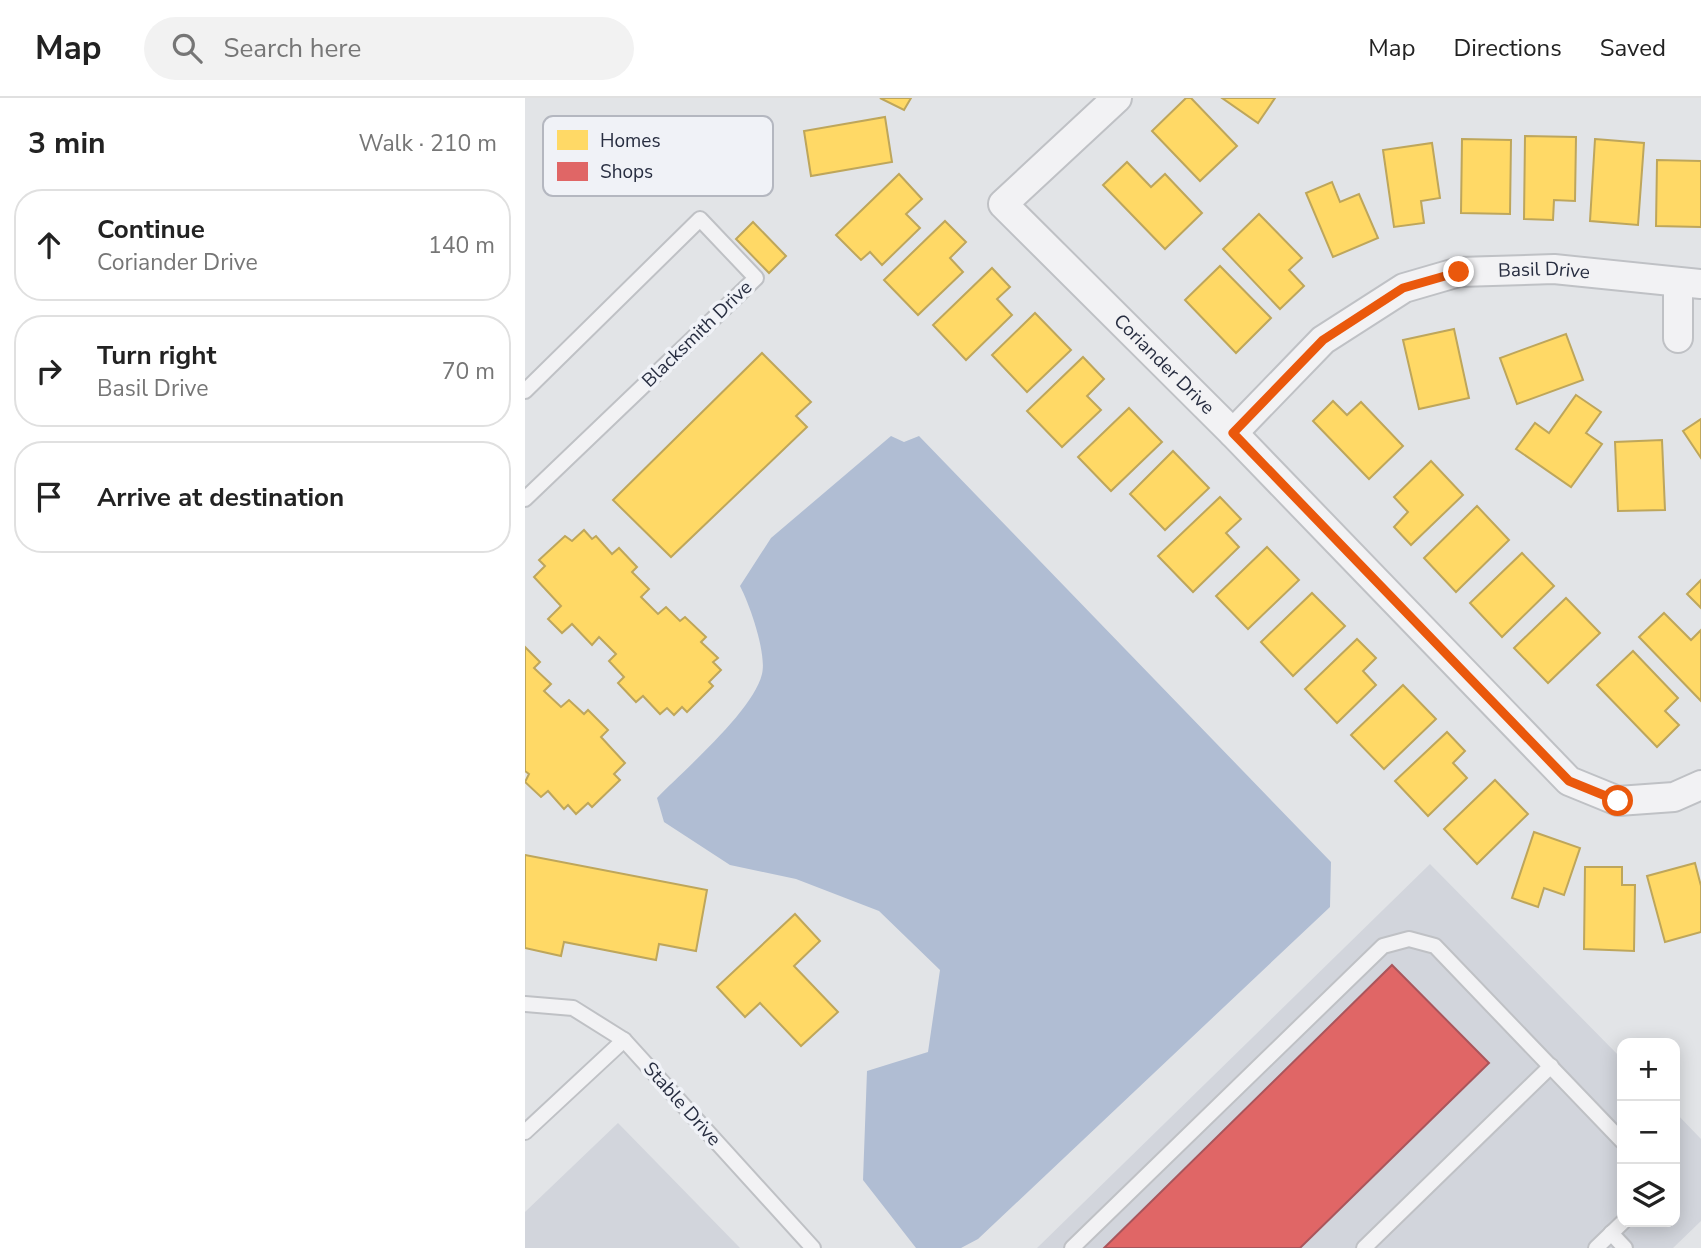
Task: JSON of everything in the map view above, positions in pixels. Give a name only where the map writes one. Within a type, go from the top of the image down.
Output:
[{"type":"street","name":"Coriander Drive","points":[[1117,98],[1003,204],[1233,433],[1569,781],[1618,801],[1674,797],[1701,785]]},
{"type":"street","name":"Basil Drive","points":[[1233,433],[1323,340],[1403,288],[1459,272],[1554,269],[1689,283]]},
{"type":"street","points":[[1678,338],[1689,283]]},
{"type":"lane","name":"Blacksmith Drive","points":[[525,391],[700,219],[756,278],[525,499]]},
{"type":"lane","points":[[1072,1248],[1383,946],[1409,939],[1435,946],[1617,1135]]},
{"type":"lane","name":"Stable Drive","points":[[525,1004],[573,1008],[624,1040],[813,1248]]},
{"type":"lane","points":[[525,1132],[624,1040]]},
{"type":"lane","points":[[1364,1248],[1551,1066]]},
{"type":"lane","points":[[1596,1248],[1618,1227]]},
{"type":"lane","points":[[1611,1233],[1625,1248]]},
{"type":"shaded area","points":[[1430,864],[1617,1054],[1617,1227],[1680,1227],[1680,1117],[1701,1139],[1701,1221],[1673,1248],[1037,1248]]},
{"type":"shaded area","points":[[618,1123],[740,1248],[525,1248],[525,1212]]},
{"type":"water","points":[[891,436],[904,442],[919,436],[1331,862],[1330,907],[978,1239],[961,1248],[916,1248],[863,1180],[867,1071],[928,1052],[940,970],[879,911],[796,879],[730,865],[664,822],[657,798],[732,722],[756,689],[762,674],[762,654],[753,617],[740,586],[771,538]]},
{"type":"building: Homes","points":[[880,98],[911,98],[904,110]]},
{"type":"building: Homes","points":[[1186,98],[1191,98],[1237,146],[1200,181],[1152,131]]},
{"type":"building: Homes","points":[[1222,98],[1275,98],[1258,123]]},
{"type":"building: Homes","points":[[885,117],[892,162],[811,176],[804,131]]},
{"type":"building: Homes","points":[[1525,136],[1576,137],[1575,201],[1554,200],[1553,220],[1524,219]]},
{"type":"building: Homes","points":[[1462,139],[1511,140],[1510,214],[1461,213]]},
{"type":"building: Homes","points":[[1595,139],[1644,143],[1638,225],[1590,221]]},
{"type":"building: Homes","points":[[1432,143],[1440,198],[1421,201],[1424,223],[1394,227],[1383,150]]},
{"type":"building: Homes","points":[[1657,160],[1701,161],[1701,227],[1656,226]]},
{"type":"building: Homes","points":[[1127,162],[1151,187],[1165,174],[1202,213],[1165,249],[1103,185]]},
{"type":"building: Homes","points":[[899,174],[922,199],[906,214],[920,228],[882,265],[870,252],[861,260],[836,235]]},
{"type":"building: Homes","points":[[1332,182],[1340,202],[1359,194],[1378,238],[1333,257],[1306,193]]},
{"type":"building: Homes","points":[[1259,214],[1302,258],[1289,270],[1304,286],[1280,309],[1223,249]]},
{"type":"building: Homes","points":[[945,221],[966,242],[950,258],[963,272],[918,315],[884,280]]},
{"type":"building: Homes","points":[[753,222],[786,256],[769,273],[736,239]]},
{"type":"building: Homes","points":[[1220,266],[1271,318],[1236,353],[1185,300]]},
{"type":"building: Homes","points":[[992,268],[1010,287],[997,299],[1012,315],[966,360],[933,325]]},
{"type":"building: Homes","points":[[1035,313],[1071,350],[1027,392],[992,355]]},
{"type":"building: Homes","points":[[1454,329],[1469,398],[1419,409],[1403,340]]},
{"type":"building: Homes","points":[[1566,334],[1583,380],[1517,404],[1500,358]]},
{"type":"building: Homes","points":[[762,353],[811,402],[796,416],[807,427],[671,557],[613,500]]},
{"type":"building: Homes","points":[[1083,357],[1104,379],[1087,396],[1101,410],[1062,447],[1027,411]]},
{"type":"building: Homes","points":[[1576,395],[1601,412],[1586,433],[1602,444],[1571,487],[1516,449],[1535,423],[1549,433]]},
{"type":"building: Homes","points":[[1333,401],[1347,415],[1361,402],[1403,446],[1369,479],[1313,421]]},
{"type":"building: Homes","points":[[1129,408],[1162,442],[1111,491],[1078,457]]},
{"type":"building: Homes","points":[[1701,419],[1701,458],[1683,431]]},
{"type":"building: Homes","points":[[1662,440],[1665,510],[1618,511],[1615,442]]},
{"type":"building: Homes","points":[[1173,451],[1209,488],[1165,530],[1130,494]]},
{"type":"building: Homes","points":[[1431,461],[1463,495],[1411,545],[1394,527],[1408,512],[1394,497]]},
{"type":"building: Homes","points":[[1220,497],[1241,519],[1226,533],[1239,547],[1193,592],[1158,556]]},
{"type":"building: Homes","points":[[1477,506],[1509,540],[1456,592],[1424,558]]},
{"type":"building: Homes","points":[[584,530],[592,539],[596,536],[612,554],[619,548],[637,567],[632,572],[649,589],[641,597],[658,614],[666,607],[680,621],[685,617],[706,637],[701,642],[718,658],[713,662],[721,670],[709,682],[713,686],[687,712],[682,707],[674,715],[667,708],[660,714],[643,696],[636,702],[618,683],[624,677],[609,661],[616,654],[599,637],[592,645],[572,624],[562,633],[548,619],[561,606],[534,577],[545,566],[539,560],[565,536],[572,541]]},
{"type":"building: Homes","points":[[1267,547],[1299,580],[1248,629],[1216,596]]},
{"type":"building: Homes","points":[[1522,553],[1554,586],[1502,637],[1470,603]]},
{"type":"building: Homes","points":[[1701,580],[1701,608],[1687,594]]},
{"type":"building: Homes","points":[[1312,593],[1345,626],[1293,676],[1261,642]]},
{"type":"building: Homes","points":[[1566,598],[1600,633],[1548,683],[1514,648]]},
{"type":"building: Homes","points":[[1664,613],[1691,640],[1701,630],[1701,701],[1639,637]]},
{"type":"building: Homes","points":[[1357,639],[1376,658],[1363,671],[1376,685],[1337,723],[1305,689]]},
{"type":"building: Homes","points":[[525,647],[540,662],[534,668],[551,684],[544,691],[561,707],[569,700],[584,714],[588,710],[608,730],[601,737],[625,763],[614,774],[620,780],[592,807],[588,803],[576,814],[568,805],[564,809],[548,791],[541,797],[525,782],[529,774],[525,771]]},
{"type":"building: Homes","points":[[1633,651],[1678,698],[1665,711],[1679,725],[1657,747],[1597,685]]},
{"type":"building: Homes","points":[[1403,685],[1436,719],[1384,769],[1351,735]]},
{"type":"building: Homes","points":[[1447,732],[1465,751],[1453,763],[1467,778],[1428,816],[1395,781]]},
{"type":"building: Homes","points":[[1495,780],[1528,814],[1477,864],[1444,829]]},
{"type":"building: Homes","points":[[1534,832],[1580,848],[1564,895],[1544,888],[1538,907],[1512,898]]},
{"type":"building: Homes","points":[[525,855],[707,890],[696,951],[659,944],[656,960],[564,942],[561,956],[525,948]]},
{"type":"building: Homes","points":[[1695,863],[1701,886],[1701,932],[1665,942],[1647,876]]},
{"type":"building: Homes","points":[[1585,867],[1622,867],[1622,885],[1635,885],[1634,951],[1584,949]]},
{"type":"building: Homes","points":[[795,914],[820,941],[794,966],[838,1012],[801,1046],[760,1003],[745,1017],[717,987]]},
{"type":"building: Shops","points":[[1392,965],[1489,1063],[1300,1248],[1104,1248]]},
{"type":"route","points":[[1459,272],[1403,288],[1323,340],[1233,433],[1569,781],[1618,801]]}]
